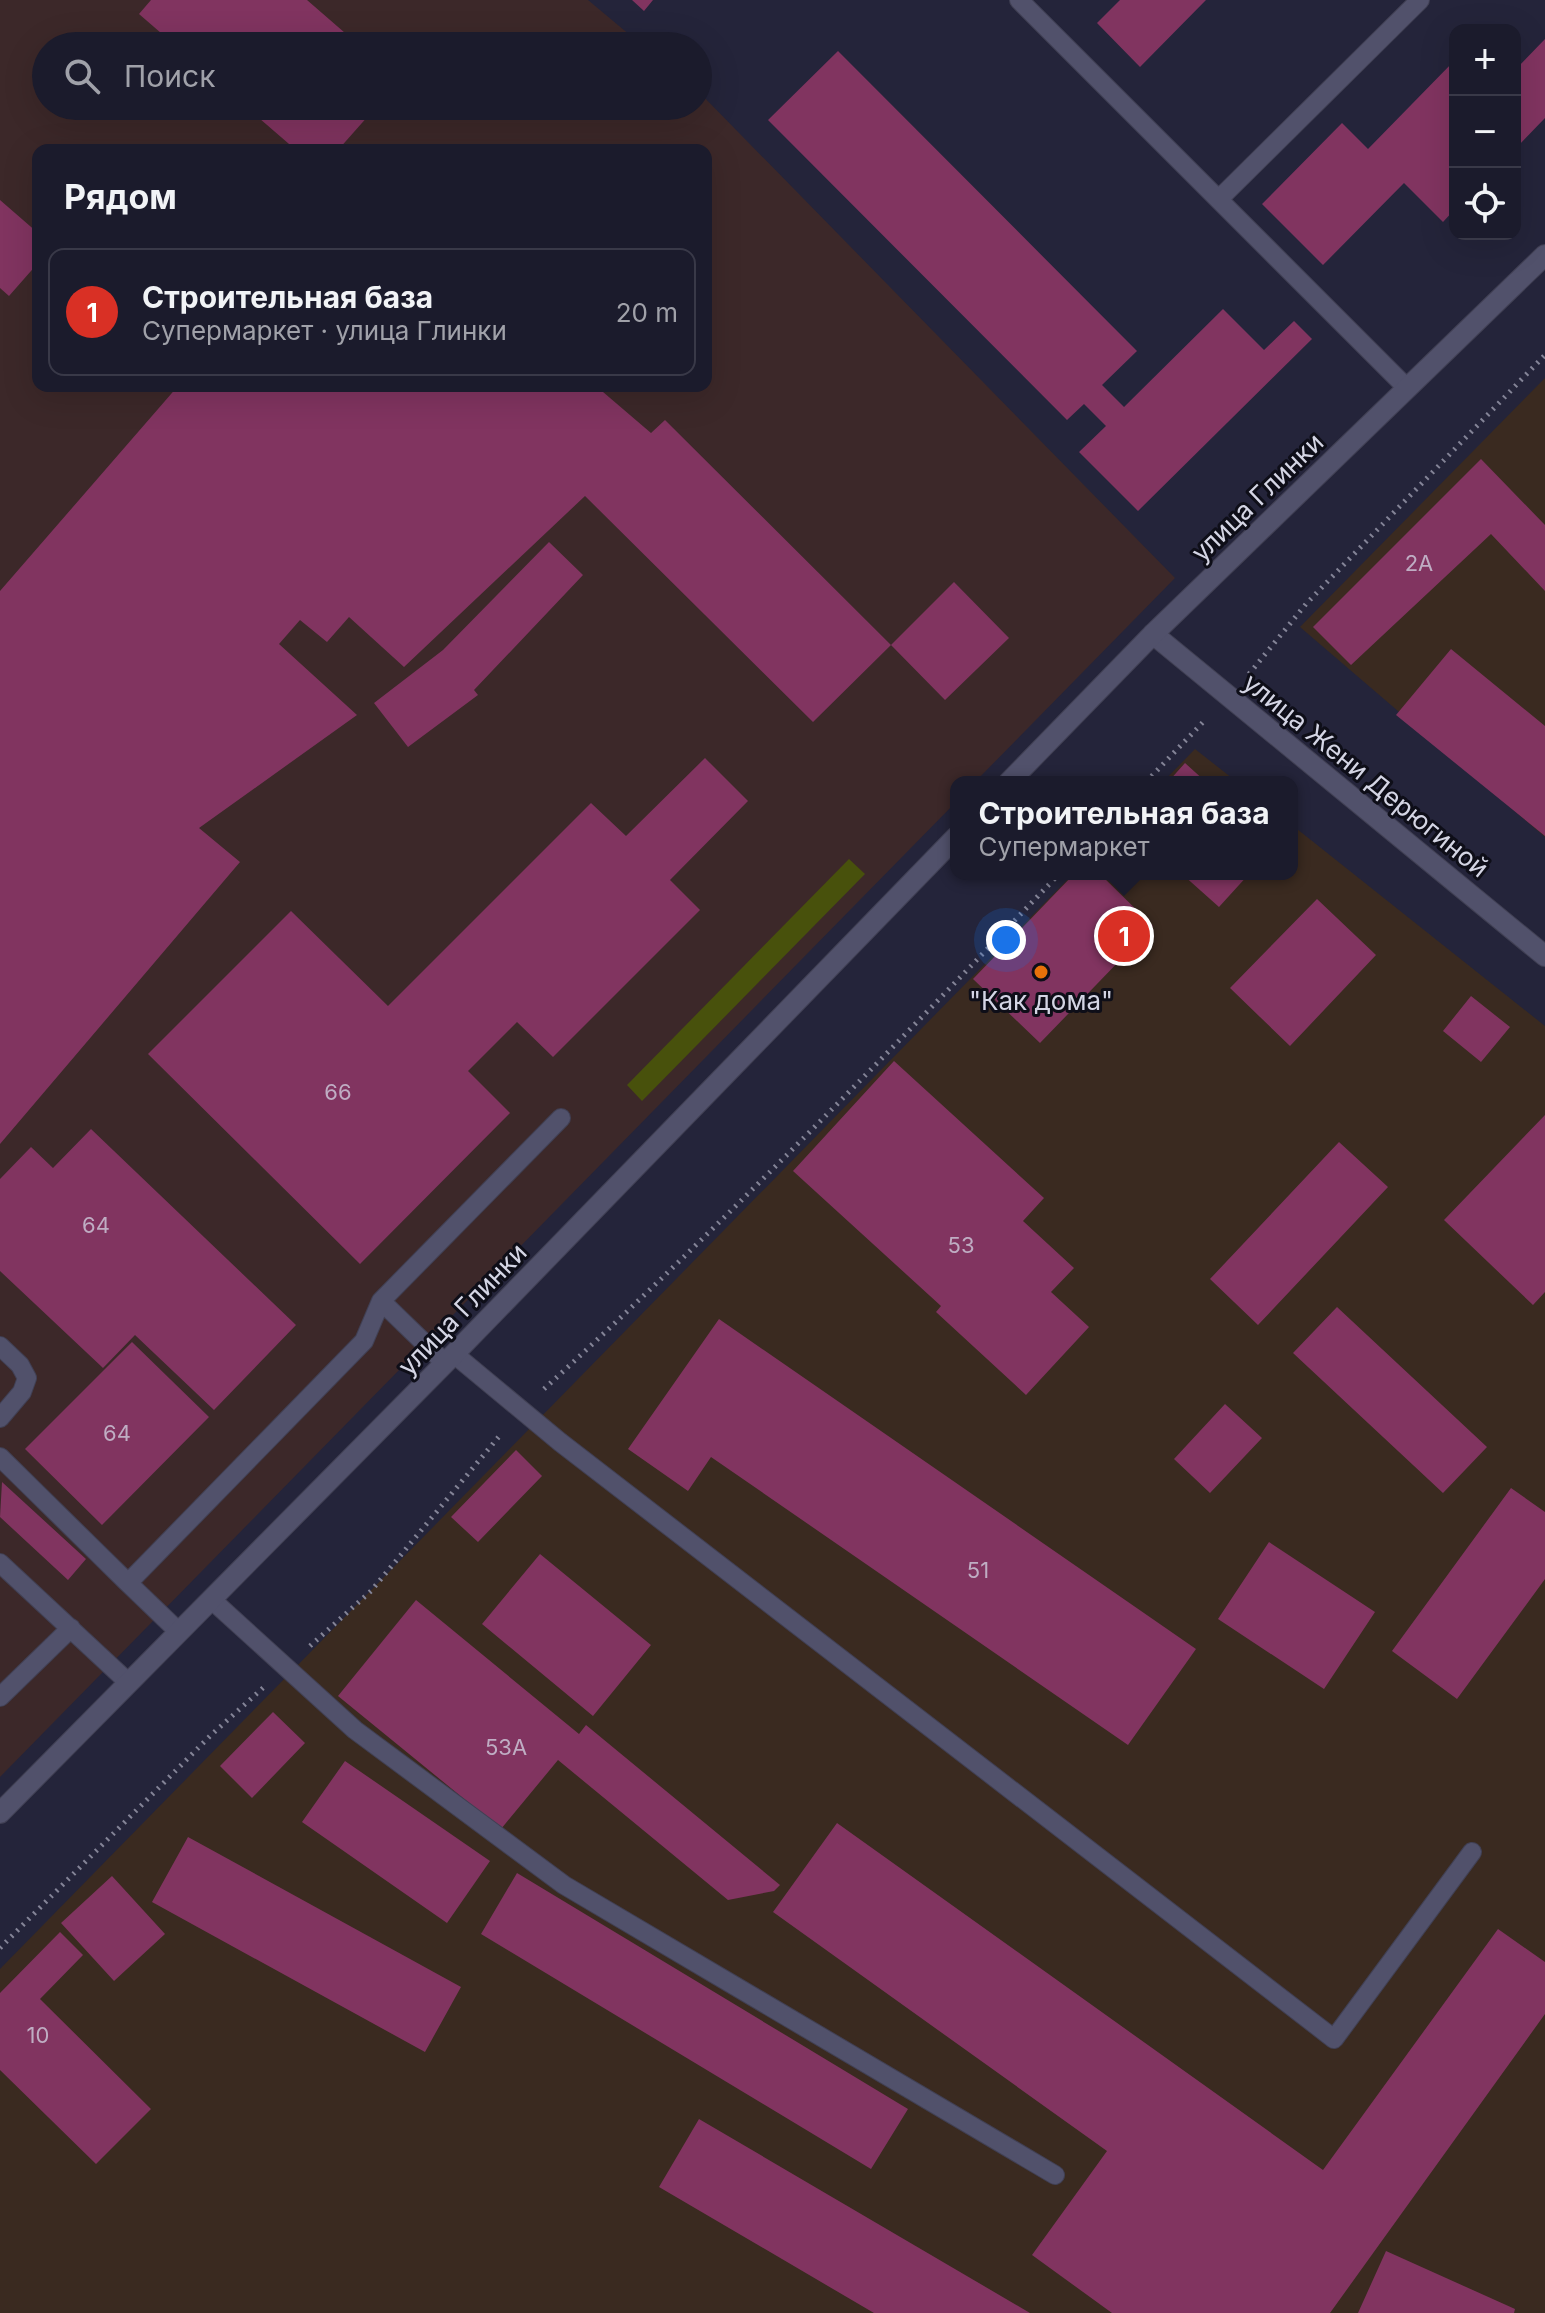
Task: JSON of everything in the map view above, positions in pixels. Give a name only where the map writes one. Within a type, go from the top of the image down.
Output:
[{"type":"main road","name":"улица Глинки","points":[[1015,776],[1153,634],[1545,255]]},
{"type":"main road","name":"улица Жени Дерюгиной","points":[[1153,634],[1545,956]]},
{"type":"main road","name":"улица Глинки","points":[[0,1813],[450,1359],[950,843]]},
{"type":"lane","points":[[1019,0],[1407,388]]},
{"type":"lane","points":[[1219,199],[1420,0]]},
{"type":"lane","points":[[128,1583],[364,1341],[381,1301],[561,1118]]},
{"type":"lane","points":[[381,1301],[450,1359],[1334,2039],[1472,1852]]},
{"type":"lane","points":[[0,1346],[20,1365],[27,1378],[22,1392],[0,1418]]},
{"type":"lane","points":[[0,1457],[179,1632]]},
{"type":"lane","points":[[0,1563],[129,1683]]},
{"type":"lane","points":[[212,1600],[355,1730],[564,1885],[1055,2175]]},
{"type":"lane","points":[[0,1697],[71,1628]]},
{"type":"path","points":[[1152,776],[1229,696],[1306,604],[1545,355]]},
{"type":"shaded area","points":[[0,0],[588,0],[626,32],[32,32],[32,120],[712,120],[712,105],[1175,578],[981,776],[950,776],[950,808],[0,1777]]},
{"type":"shaded area","points":[[1545,378],[1545,837],[1300,627]]},
{"type":"shaded area","points":[[1195,749],[1229,776],[1169,776]]},
{"type":"shaded area","points":[[1298,830],[1545,1026],[1545,2313],[0,2313],[0,1969],[1067,880],[1298,880]]},
{"type":"green space","points":[[849,859],[865,874],[642,1101],[627,1085]]},
{"type":"building","points":[[151,0],[307,0],[344,32],[160,32],[139,14]]},
{"type":"building","points":[[632,0],[653,0],[644,11]]},
{"type":"building","points":[[1120,0],[1206,0],[1140,67],[1097,23]]},
{"type":"building","points":[[1545,39],[1545,118],[1521,143],[1521,96],[1521,64]]},
{"type":"building","points":[[838,51],[1137,351],[1102,385],[1124,407],[1223,309],[1264,350],[1294,321],[1312,339],[1138,511],[1079,452],[1106,426],[1084,404],[1067,420],[768,120]]},
{"type":"building","points":[[1449,66],[1449,216],[1443,222],[1404,183],[1323,265],[1262,204],[1342,123],[1368,149]]},
{"type":"building","points":[[261,120],[365,120],[343,144],[289,144]]},
{"type":"building","points":[[0,200],[32,228],[32,270],[9,296],[0,288]]},
{"type":"building","points":[[173,392],[603,392],[651,433],[665,420],[891,645],[813,722],[585,496],[404,667],[349,617],[327,642],[300,620],[279,644],[357,715],[199,828],[240,862],[0,1144],[0,591]]},
{"type":"building","points":[[1481,459],[1545,525],[1545,591],[1491,534],[1351,665],[1313,627]]},
{"type":"building","points":[[549,542],[583,575],[474,690],[478,695],[408,747],[374,703],[443,650]]},
{"type":"building","points":[[954,582],[1009,638],[945,700],[891,645]]},
{"type":"building","points":[[1451,649],[1545,726],[1545,836],[1396,715]]},
{"type":"building","points":[[705,758],[748,801],[670,880],[700,910],[553,1057],[517,1022],[468,1071],[510,1113],[360,1264],[148,1054],[291,911],[388,1006],[591,803],[626,836]]},
{"type":"building","points":[[1185,763],[1199,776],[1173,776]]},
{"type":"building","points":[[1068,880],[1106,880],[1153,926],[1040,1043],[973,979]]},
{"type":"building","points":[[1189,880],[1244,880],[1219,907]]},
{"type":"building","points":[[1317,899],[1376,955],[1290,1046],[1230,988]]},
{"type":"building","points":[[1471,996],[1510,1027],[1481,1062],[1443,1031]]},
{"type":"building","points":[[894,1061],[1044,1198],[1023,1221],[1074,1268],[1051,1292],[1089,1327],[1026,1395],[936,1312],[941,1306],[793,1171]]},
{"type":"building","points":[[1545,1115],[1545,1292],[1533,1305],[1444,1220]]},
{"type":"building","points":[[91,1129],[296,1325],[214,1410],[135,1335],[103,1368],[0,1271],[0,1179],[31,1147],[53,1168]]},
{"type":"building","points":[[1339,1142],[1388,1187],[1258,1325],[1210,1279]]},
{"type":"building","points":[[1337,1307],[1487,1447],[1443,1493],[1293,1353]]},
{"type":"building","points":[[719,1319],[1196,1649],[1128,1745],[711,1457],[688,1491],[628,1449]]},
{"type":"building","points":[[132,1342],[209,1417],[102,1525],[25,1449]]},
{"type":"building","points":[[1225,1404],[1262,1438],[1210,1493],[1174,1459]]},
{"type":"building","points":[[516,1450],[542,1476],[478,1542],[451,1517]]},
{"type":"building","points":[[2,1482],[86,1559],[68,1580],[0,1517]]},
{"type":"building","points":[[1511,1488],[1545,1512],[1545,1579],[1457,1699],[1392,1651]]},
{"type":"building","points":[[1269,1542],[1375,1612],[1324,1689],[1218,1619]]},
{"type":"building","points":[[540,1554],[651,1645],[593,1716],[482,1624]]},
{"type":"building","points":[[416,1600],[579,1734],[586,1725],[780,1885],[774,1891],[728,1900],[558,1760],[501,1829],[338,1696]]},
{"type":"building","points":[[273,1712],[305,1743],[252,1798],[220,1766]]},
{"type":"building","points":[[345,1761],[490,1861],[447,1923],[302,1822]]},
{"type":"building","points":[[837,1823],[1323,2170],[1498,1929],[1545,1962],[1545,2014],[1330,2313],[1112,2313],[1032,2255],[1107,2151],[773,1912]]},
{"type":"building","points":[[188,1837],[461,1987],[425,2052],[152,1902]]},
{"type":"building","points":[[517,1873],[908,2109],[871,2169],[481,1934]]},
{"type":"building","points":[[112,1876],[165,1934],[114,1981],[61,1923]]},
{"type":"building","points":[[60,1932],[83,1955],[40,1999],[151,2109],[96,2164],[0,2070],[0,1993]]},
{"type":"building","points":[[699,2119],[1030,2313],[874,2313],[659,2187]]},
{"type":"building","points":[[1386,2251],[1515,2309],[1514,2313],[1358,2313]]},
{"type":"place","name":"Строительная база","points":[[1124,936]]},
{"type":"place","name":"\"Как дома\"","points":[[1041,972]]}]
